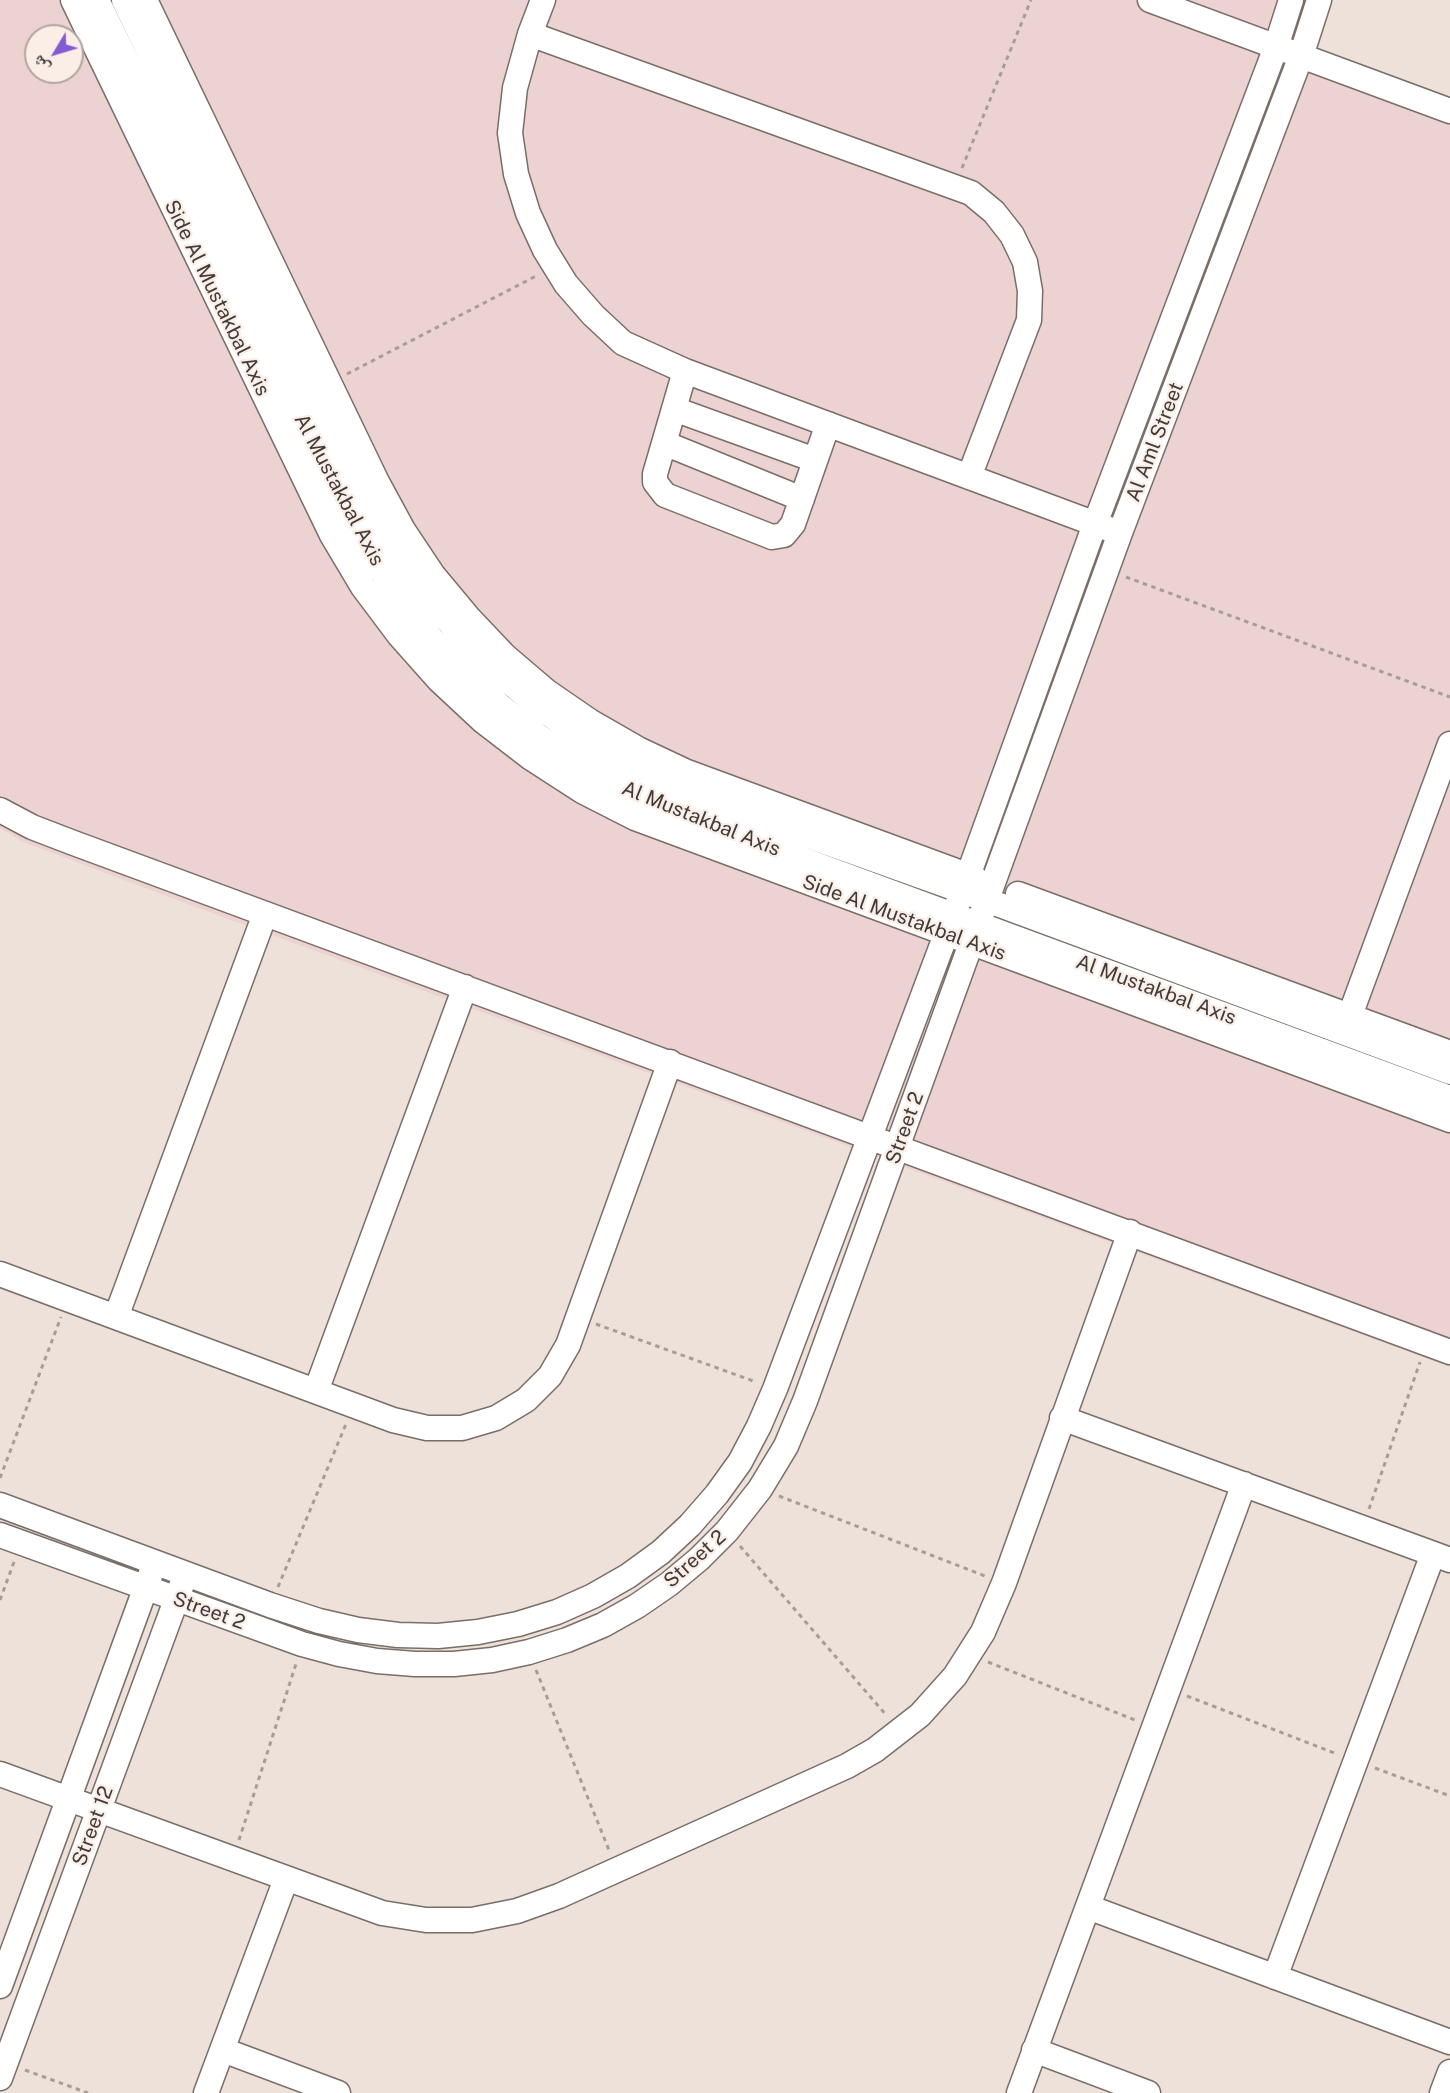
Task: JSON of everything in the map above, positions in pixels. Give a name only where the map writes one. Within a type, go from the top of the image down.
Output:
[{"type":"street","name":"Side Al Mustakbal Axis","points":[[73,0],[332,535],[363,587],[399,635],[439,680],[483,721],[531,758],[582,791],[635,818],[950,924]]},
{"type":"street","name":"Al Mustakbal Axis","points":[[97,0],[349,518],[385,576],[431,638],[465,673],[523,724],[578,763],[663,808],[950,924],[1450,1098]]},
{"type":"street","name":"Al Mustakbal Axis","points":[[124,0],[373,517],[400,560],[465,640],[502,676],[584,739],[674,788],[965,883]]},
{"type":"street","points":[[145,0],[377,482],[403,530],[433,575],[468,617],[505,656],[546,691],[591,722],[638,749],[687,772],[991,893],[1347,1024],[1450,1053]]},
{"type":"street","points":[[543,0],[530,34],[515,88],[510,133],[516,174],[528,213],[545,250],[566,284],[592,315],[623,343],[685,371],[1120,533]]},
{"type":"street","points":[[1150,0],[1450,111]]},
{"type":"street","name":"Al Aml Street","points":[[965,883],[1095,524],[1276,47],[1291,0]]},
{"type":"street","name":"Al Aml Street","points":[[991,893],[1120,533],[1301,56],[1319,0]]},
{"type":"street","points":[[530,34],[971,193],[994,212],[1012,235],[1025,262],[1030,291],[1029,320],[969,477]]},
{"type":"street","points":[[685,371],[655,474],[655,482],[664,495],[772,537],[784,535],[789,531],[828,424]]},
{"type":"street","points":[[674,409],[815,460]]},
{"type":"street","points":[[664,443],[802,499]]},
{"type":"street","points":[[1347,1024],[1450,744]]},
{"type":"street","points":[[0,810],[32,827],[1450,1352]]},
{"type":"street","name":"Street 2","points":[[0,1505],[270,1605],[319,1621],[358,1630],[398,1635],[438,1636],[478,1632],[518,1624],[556,1612],[593,1596],[628,1576],[661,1552],[690,1525],[717,1494],[740,1462],[759,1426],[775,1389],[965,883]]},
{"type":"street","name":"Street 2","points":[[11,1538],[302,1644],[349,1656],[415,1664],[454,1664],[492,1660],[529,1652],[585,1632],[637,1606],[699,1559],[727,1531],[760,1489],[786,1446],[805,1401],[991,893]]},
{"type":"street","points":[[116,1317],[265,914]]},
{"type":"street","name":"Side Al Mustakbal Axis","points":[[976,934],[1450,1120]]},
{"type":"street","points":[[316,1391],[465,987]]},
{"type":"street","points":[[1347,1024],[1450,1072]]},
{"type":"street","points":[[0,1274],[393,1420],[427,1428],[462,1428],[496,1418],[526,1400],[550,1376],[567,1345],[670,1062]]},
{"type":"street","points":[[0,1774],[382,1913],[426,1920],[472,1920],[517,1911],[559,1896],[847,1766],[901,1731],[938,1696],[970,1655],[983,1632],[1004,1583],[1130,1232]]},
{"type":"street","points":[[1062,1418],[1442,1557],[1356,1761],[1275,1977]]},
{"type":"street","points":[[1018,2093],[1244,1484]]},
{"type":"street","name":"Street 12","points":[[0,1986],[155,1563]]},
{"type":"street","name":"Street 12","points":[[3,2070],[186,1574]]},
{"type":"street","points":[[206,2093],[286,1879]]},
{"type":"street","points":[[1088,1907],[1450,2042]]},
{"type":"street","points":[[223,2050],[338,2093]]},
{"type":"street","points":[[1034,2050],[1148,2093]]},
{"type":"street","points":[[1442,2093],[1450,2072]]},
{"type":"path","points":[[955,187],[1031,0]]},
{"type":"path","points":[[329,383],[555,266]]},
{"type":"path","points":[[1107,570],[1450,698]]},
{"type":"path","points":[[0,1478],[68,1299]]},
{"type":"path","points":[[578,1317],[775,1389]]},
{"type":"path","points":[[1362,1528],[1426,1343]]},
{"type":"path","points":[[270,1605],[354,1405]]},
{"type":"path","points":[[760,1489],[1004,1583]]},
{"type":"path","points":[[727,1531],[901,1731]]},
{"type":"path","points":[[0,1600],[11,1538]]},
{"type":"path","points":[[233,1859],[302,1644]]},
{"type":"path","points":[[529,1652],[617,1870]]},
{"type":"path","points":[[970,1655],[1154,1728]]},
{"type":"path","points":[[1168,1689],[1450,1796]]},
{"type":"path","points":[[3,2070],[88,2093]]},
{"type":"shaded area","points":[[0,0],[1304,0],[1284,63],[1450,122],[1450,1367],[21,841],[0,828]]}]
